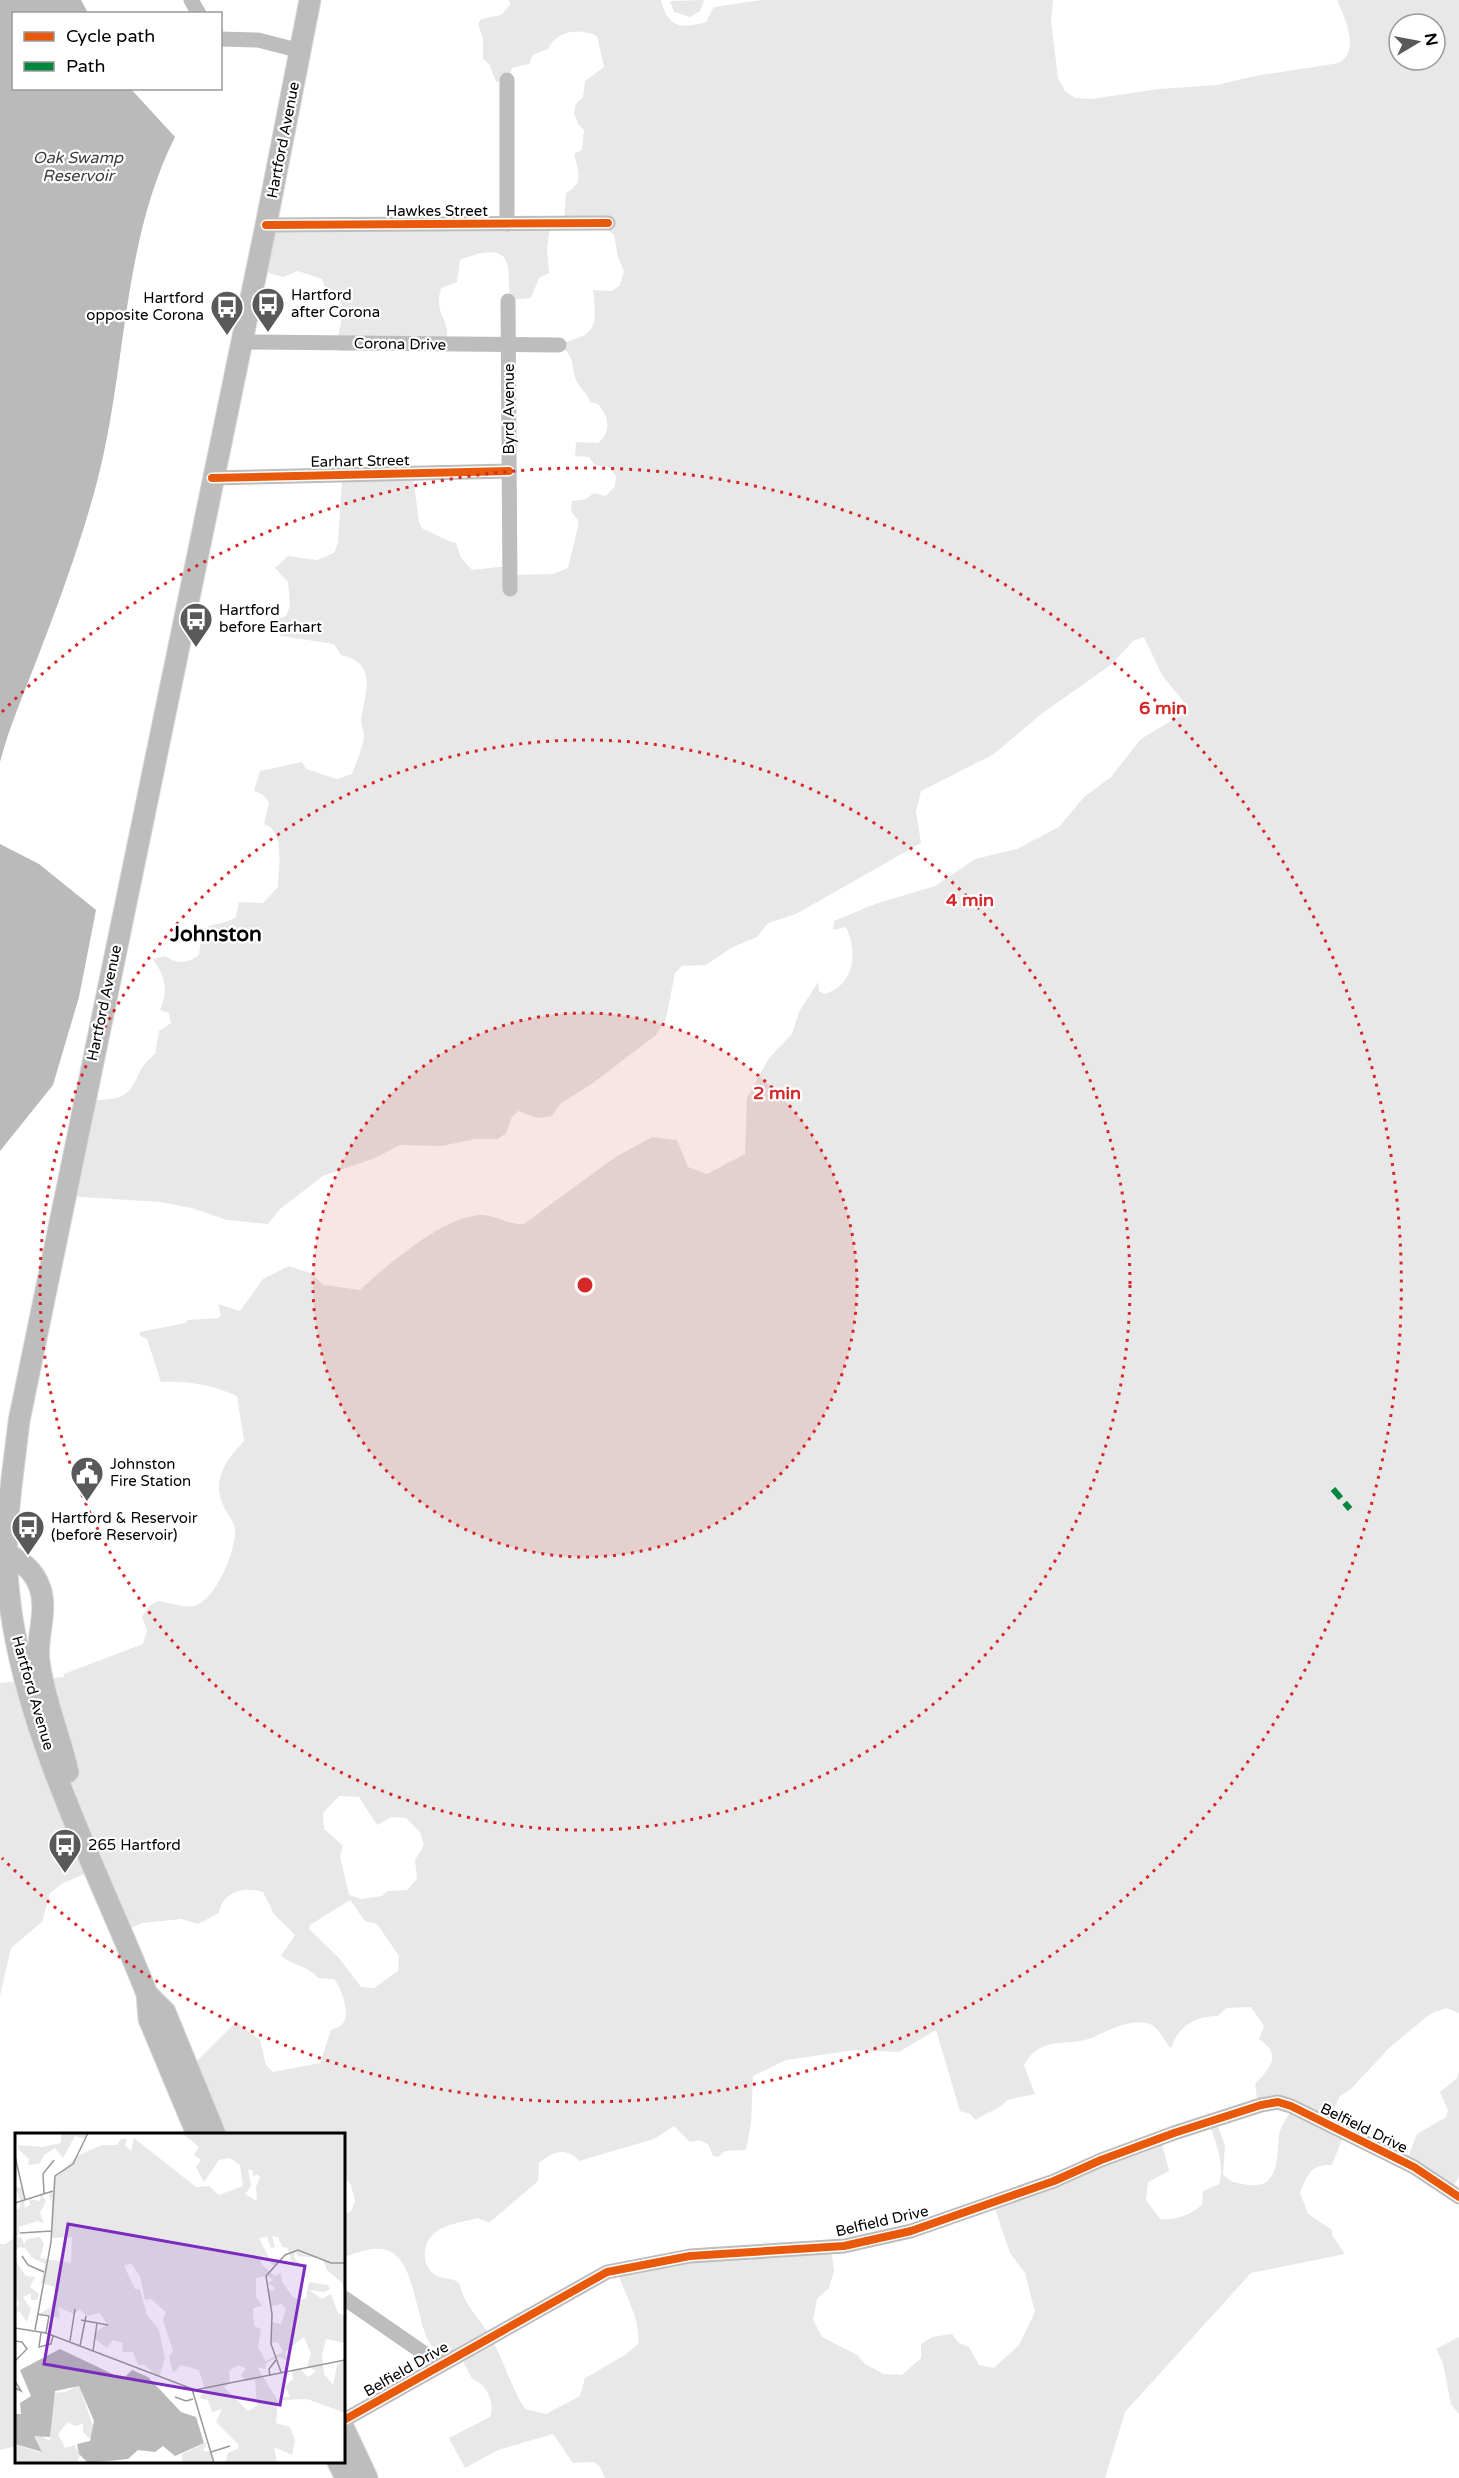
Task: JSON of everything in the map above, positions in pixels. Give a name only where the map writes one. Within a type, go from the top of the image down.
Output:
[{"type":"highway","name":"Hartford Avenue","points":[[197,2133],[149,2019],[147,1994],[39,1726],[24,1675],[15,1632],[3,1554],[19,1421],[266,225],[310,0]]},
{"type":"highway","points":[[3,1554],[30,1569],[40,1588],[43,1614],[39,1628],[39,1663],[61,1740],[84,1840]]},
{"type":"highway","name":"Hartford Avenue","points":[[147,1994],[165,2012],[215,2133]]},
{"type":"highway","points":[[345,2431],[367,2478]]},
{"type":"highway","points":[[338,2463],[346,2478]]},
{"type":"street","points":[[222,39],[258,40],[301,51]]},
{"type":"street","points":[[507,80],[507,224]]},
{"type":"street","name":"Hawkes Street","points":[[266,225],[608,223]]},
{"type":"street","name":"Byrd Avenue","points":[[508,301],[510,589]]},
{"type":"street","name":"Corona Drive","points":[[241,342],[559,345]]},
{"type":"street","name":"Earhart Street","points":[[212,478],[509,471]]},
{"type":"street","name":"Belfield Drive","points":[[345,2419],[607,2272],[690,2256],[843,2246],[911,2232],[1054,2181],[1101,2160],[1174,2133],[1278,2102],[1414,2167],[1459,2197]]},
{"type":"street","name":"Belfield Drive","points":[[345,2299],[425,2354],[435,2358],[452,2358]]},
{"type":"shaded area","points":[[509,0],[661,0],[667,16],[672,21],[689,25],[706,22],[714,7],[761,0],[1053,0],[1051,21],[1058,78],[1065,91],[1075,98],[1092,99],[1158,89],[1217,85],[1255,76],[1339,63],[1346,58],[1350,42],[1347,24],[1337,0],[1459,0],[1459,2013],[1446,2008],[1430,2014],[1390,2047],[1350,2090],[1340,2096],[1327,2123],[1344,2134],[1332,2165],[1319,2166],[1311,2171],[1300,2192],[1308,2214],[1332,2230],[1332,2235],[1345,2254],[1251,2273],[1125,2412],[1105,2478],[605,2478],[600,2467],[594,2462],[573,2463],[553,2434],[498,2450],[465,2468],[449,2438],[490,2417],[491,2405],[488,2394],[482,2385],[472,2379],[461,2357],[439,2351],[429,2342],[410,2278],[398,2257],[384,2249],[366,2250],[345,2257],[345,2214],[351,2211],[355,2201],[351,2185],[345,2177],[345,2133],[203,2133],[182,2076],[236,2022],[260,2040],[266,2065],[273,2072],[320,2063],[331,2030],[340,2026],[346,2018],[344,2000],[334,1979],[318,1978],[310,1971],[281,1956],[295,1935],[274,1914],[263,1892],[242,1890],[235,1892],[224,1900],[219,1913],[198,1924],[181,1919],[142,1923],[119,1934],[92,1871],[63,1883],[50,1893],[42,1922],[11,1948],[0,1996],[0,1683],[64,1677],[64,1674],[143,1644],[147,1630],[142,1617],[149,1606],[158,1601],[181,1606],[194,1606],[202,1602],[217,1585],[232,1551],[234,1525],[224,1507],[219,1488],[226,1463],[244,1441],[237,1396],[200,1384],[161,1382],[147,1339],[140,1336],[140,1332],[185,1323],[188,1320],[218,1318],[221,1315],[218,1304],[240,1311],[263,1279],[289,1266],[310,1273],[324,1285],[360,1290],[416,1244],[449,1224],[465,1218],[485,1215],[524,1224],[614,1158],[652,1137],[677,1140],[688,1167],[707,1174],[745,1154],[747,1098],[769,1058],[792,1034],[799,1012],[818,982],[819,991],[824,994],[834,990],[848,975],[852,957],[850,937],[846,927],[833,930],[834,921],[875,904],[935,886],[975,859],[1017,849],[1059,827],[1084,797],[1111,777],[1141,739],[1179,716],[1184,709],[1183,701],[1162,675],[1144,637],[1133,641],[1112,664],[1040,715],[994,754],[921,791],[916,812],[921,843],[796,914],[768,923],[757,937],[731,948],[706,965],[682,966],[675,973],[666,1019],[656,1035],[593,1083],[560,1104],[552,1116],[538,1118],[518,1111],[512,1117],[506,1133],[498,1139],[475,1139],[442,1146],[400,1145],[375,1158],[323,1176],[280,1209],[268,1224],[227,1220],[192,1208],[160,1202],[66,1196],[96,1100],[122,1096],[129,1091],[146,1062],[155,1054],[159,1031],[171,1023],[169,1013],[160,1010],[165,989],[153,959],[165,956],[182,962],[195,958],[199,955],[202,930],[236,917],[239,902],[263,903],[278,887],[278,842],[271,828],[264,824],[269,802],[262,794],[254,791],[260,771],[302,762],[306,769],[337,779],[352,774],[364,738],[361,720],[367,680],[365,672],[361,665],[353,659],[341,655],[334,644],[281,636],[274,621],[286,616],[290,606],[288,582],[275,568],[288,556],[317,560],[334,553],[338,543],[342,480],[413,476],[419,522],[423,529],[456,543],[461,558],[472,570],[508,566],[511,575],[553,574],[568,568],[578,527],[578,520],[571,511],[572,501],[586,499],[594,493],[606,496],[615,486],[616,476],[609,467],[595,465],[589,457],[575,456],[576,442],[598,443],[602,439],[607,429],[607,419],[598,404],[590,402],[579,385],[571,358],[559,344],[588,333],[592,328],[595,313],[593,290],[612,291],[620,285],[624,271],[618,257],[614,235],[601,225],[564,221],[566,193],[576,185],[579,176],[574,154],[582,150],[584,130],[578,124],[574,113],[576,104],[583,97],[585,81],[604,67],[597,36],[583,32],[563,34],[548,49],[533,55],[529,64],[512,68],[507,80],[496,82],[489,64],[483,59],[483,38],[478,24],[481,19],[501,15],[510,5]],"holes":[[[339,1796],[359,1797],[377,1825],[392,1817],[406,1818],[420,1832],[424,1845],[415,1860],[417,1879],[407,1890],[388,1891],[382,1896],[361,1899],[349,1895],[340,1856],[343,1846],[324,1829],[323,1813]],[[350,1900],[365,1921],[377,1924],[399,1956],[398,1971],[374,1988],[361,1987],[339,1958],[309,1929],[310,1925]],[[1251,2007],[1264,2026],[1259,2039],[1271,2051],[1272,2062],[1255,2084],[1258,2106],[1292,2109],[1279,2134],[1275,2170],[1266,2182],[1248,2185],[1234,2182],[1223,2174],[1225,2145],[1216,2122],[1209,2123],[1220,2161],[1219,2184],[1203,2191],[1202,2205],[1182,2216],[1160,2219],[1146,2200],[1148,2182],[1169,2171],[1161,2140],[993,2203],[1010,2253],[1025,2273],[1035,2312],[1019,2345],[994,2368],[979,2365],[969,2347],[959,2343],[952,2334],[932,2337],[921,2344],[921,2358],[902,2375],[884,2374],[865,2364],[857,2355],[822,2337],[813,2320],[817,2299],[829,2288],[834,2271],[831,2248],[617,2270],[635,2316],[638,2344],[625,2355],[585,2378],[580,2396],[546,2414],[525,2409],[494,2343],[468,2304],[459,2283],[436,2276],[426,2262],[425,2249],[436,2232],[442,2228],[478,2218],[489,2223],[538,2181],[539,2163],[559,2152],[569,2153],[579,2161],[654,2139],[674,2126],[690,2142],[699,2140],[708,2144],[713,2156],[718,2157],[725,2151],[746,2150],[751,2123],[753,2076],[786,2060],[855,2050],[899,2052],[936,2030],[960,2111],[970,2114],[976,2120],[1007,2100],[1035,2094],[1024,2065],[1031,2055],[1047,2045],[1084,2040],[1119,2026],[1140,2022],[1155,2027],[1171,2049],[1178,2034],[1188,2024],[1202,2018],[1218,2016],[1226,2008]]]},
{"type":"shaded area","points":[[704,0],[700,11],[690,17],[674,12],[670,1]]},
{"type":"shaded area","points":[[550,224],[547,249],[549,273],[539,278],[531,298],[510,300],[507,263],[499,254],[486,252],[460,260],[457,282],[441,288],[439,306],[446,325],[447,347],[440,349],[340,351],[337,349],[337,343],[343,305],[335,297],[328,295],[322,279],[298,271],[283,277],[259,270],[267,228]]},
{"type":"shaded area","points":[[1459,2071],[1459,2177],[1451,2189],[1406,2162],[1417,2134],[1446,2117],[1448,2110],[1440,2092],[1457,2078]]},
{"type":"shaded area","points":[[15,2238],[15,2446],[0,2450],[0,2244],[5,2244]]},
{"type":"shaded area","points":[[1459,2337],[1459,2414],[1451,2404],[1443,2363],[1436,2349]]},
{"type":"water","name":"Oak Swamp Reservoir","points":[[0,0],[81,0],[87,12],[12,12],[12,90],[132,90],[175,137],[158,177],[135,261],[115,392],[92,501],[70,569],[12,723],[0,762]]},
{"type":"water","points":[[0,844],[39,864],[96,910],[79,997],[53,1085],[0,1151]]},
{"type":"marked path","points":[[1333,1489],[1350,1509]]},
{"type":"cycle path","points":[[266,225],[608,223]]},
{"type":"cycle path","points":[[212,478],[509,471]]},
{"type":"cycle path","points":[[345,2419],[607,2272],[690,2256],[844,2246],[911,2231],[1054,2181],[1101,2160],[1174,2133],[1261,2105],[1278,2102],[1291,2106],[1414,2167],[1459,2197]]},
{"type":"place","name":"Hartford after Corona","points":[[268,333]]},
{"type":"place","name":"Hartford opposite Corona","points":[[227,336]]},
{"type":"place","name":"Hartford before Earhart","points":[[196,648]]},
{"type":"place","name":"Johnston Fire Station","points":[[87,1502]]},
{"type":"place","name":"Hartford & Reservoir (before Reservoir)","points":[[28,1556]]},
{"type":"place","name":"265 Hartford","points":[[65,1874]]},
{"type":"district","name":"Johnston","points":[[216,934]]}]
